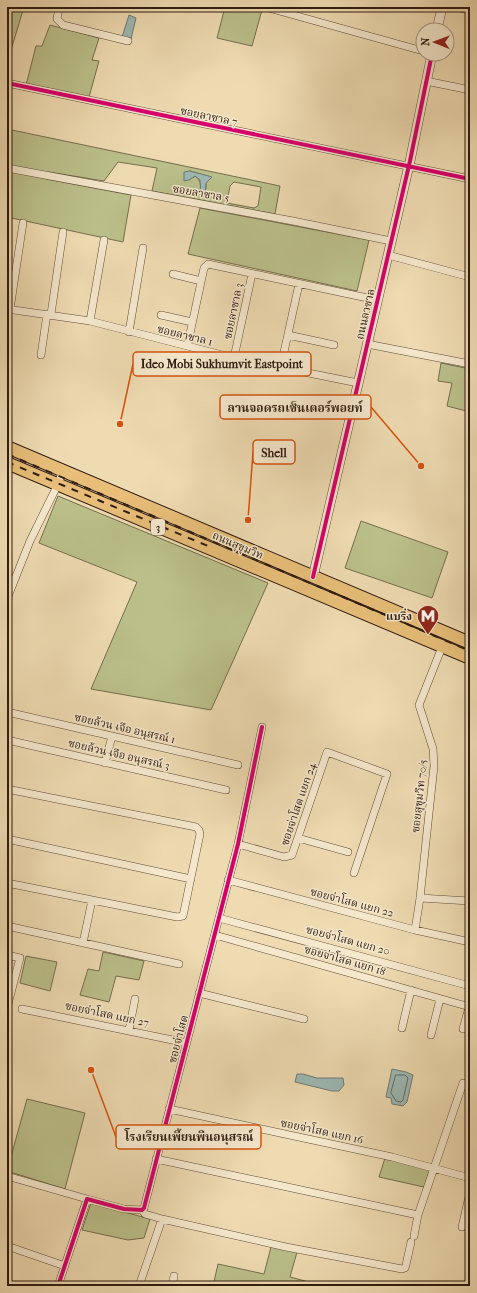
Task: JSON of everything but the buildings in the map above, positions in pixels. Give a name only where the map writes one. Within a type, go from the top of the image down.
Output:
[{"type":"highway","name":"ถนนสุขุมวิท","points":[[7,447],[470,643]]},
{"type":"highway","name":"ถนนสุขุมวิท","points":[[7,463],[470,658]]},
{"type":"highway","points":[[310,591],[313,577]]},
{"type":"street","points":[[59,7],[57,19],[63,25],[128,41]]},
{"type":"street","points":[[265,7],[288,10],[415,48]]},
{"type":"street","points":[[439,22],[442,7]]},
{"type":"street","points":[[456,7],[470,11]]},
{"type":"street","name":"ถนนลาซาล","points":[[313,577],[388,255],[430,62]]},
{"type":"street","points":[[426,81],[470,90]]},
{"type":"street","name":"ซอยลาซาล 7","points":[[7,84],[470,179]]},
{"type":"street","name":"ซอยลาซาล 5","points":[[7,168],[293,221],[391,241]]},
{"type":"street","points":[[8,309],[23,223]]},
{"type":"street","points":[[41,355],[63,232]]},
{"type":"street","points":[[90,321],[104,240]]},
{"type":"street","points":[[129,332],[143,248]]},
{"type":"street","points":[[388,255],[470,277]]},
{"type":"street","name":"ซอยลาซาล 3","points":[[188,343],[204,268],[208,264],[377,300]]},
{"type":"street","points":[[173,274],[201,281]]},
{"type":"street","name":"ซอยลาซาล 3","points":[[236,353],[252,274]]},
{"type":"street","points":[[282,360],[299,284]]},
{"type":"street","name":"ซอยลาซาล 1","points":[[8,309],[90,321],[227,357],[358,383]]},
{"type":"street","points":[[161,315],[192,322]]},
{"type":"street","points":[[288,335],[334,346]]},
{"type":"street","points":[[367,344],[470,364]]},
{"type":"street","points":[[7,599],[30,542],[58,484],[63,470]]},
{"type":"street","name":"ซอยสุขุมวิท 70/5","points":[[415,930],[420,898],[434,756],[419,705],[442,647]]},
{"type":"street","name":"ซอยล้วน-เจือ อนุสรณ์ 1","points":[[7,712],[238,766]]},
{"type":"street","name":"ซอยจ่าโสด","points":[[142,1210],[146,1203],[199,993],[220,918],[228,880],[238,844],[262,727]]},
{"type":"street","points":[[106,763],[112,736]]},
{"type":"street","name":"ซอยล้วน-เจือ อนุสรณ์ 3","points":[[7,740],[226,790]]},
{"type":"street","name":"ซอยจ่าโสด แยก 24","points":[[238,844],[288,857],[292,855],[327,752],[387,774],[354,873]]},
{"type":"street","points":[[7,789],[196,827],[200,834],[182,916],[177,917],[7,884]]},
{"type":"street","points":[[298,838],[348,852]]},
{"type":"street","points":[[7,839],[191,879]]},
{"type":"street","name":"ซอยจ่าโสด แยก 22","points":[[228,880],[415,930],[470,942]]},
{"type":"street","points":[[420,898],[470,901]]},
{"type":"street","points":[[83,943],[92,900]]},
{"type":"street","name":"ซอยจ่าโสด แยก 20","points":[[220,918],[470,986]]},
{"type":"street","points":[[7,926],[178,964]]},
{"type":"street","name":"ซอยจ่าโสด แยก 18","points":[[215,935],[469,1007]]},
{"type":"street","points":[[7,955],[20,958],[7,1008]]},
{"type":"street","points":[[402,1028],[411,990]]},
{"type":"street","points":[[199,993],[304,1019]]},
{"type":"street","points":[[129,1030],[135,999]]},
{"type":"street","points":[[431,1035],[440,999]]},
{"type":"street","points":[[463,1029],[469,1007]]},
{"type":"street","name":"ซอยจ่าโสด แยก 27","points":[[22,1009],[187,1043]]},
{"type":"street","points":[[7,1176],[124,1209],[142,1210],[145,1214],[162,1219],[402,1269],[405,1268],[406,1265],[418,1215],[435,1169],[463,1083]]},
{"type":"street","name":"ซอยจ่าโสด แยก 16","points":[[169,1109],[392,1157],[470,1178]]},
{"type":"street","points":[[156,1160],[418,1215]]},
{"type":"street","points":[[462,1227],[470,1192]]},
{"type":"street","points":[[58,1286],[87,1199]]},
{"type":"street","points":[[139,1286],[162,1219]]},
{"type":"street","points":[[7,1246],[64,1266]]},
{"type":"street","points":[[172,1286],[174,1276]]},
{"type":"green space","points":[[7,7],[24,7],[7,63]]},
{"type":"green space","points":[[225,7],[250,7],[262,10],[252,46],[217,38]]},
{"type":"green space","points":[[50,25],[99,38],[92,60],[99,61],[89,97],[26,85],[36,46],[42,46]]},
{"type":"green space","points":[[7,129],[280,186],[275,214],[152,191],[157,168],[118,162],[104,181],[49,172],[46,179],[131,195],[123,242],[7,217]],"holes":[[[190,171],[211,177],[206,183],[206,189],[200,191],[200,183],[195,176],[189,180],[187,172]],[[234,182],[261,187],[258,206],[254,208],[227,203],[230,186]]]},
{"type":"green space","points":[[200,208],[369,240],[357,291],[188,254]]},
{"type":"green space","points":[[441,363],[470,369],[470,412],[447,406],[452,383],[438,381]]},
{"type":"green space","points":[[58,496],[268,583],[211,710],[91,689],[137,582],[39,543]]},
{"type":"green space","points":[[361,521],[448,552],[432,598],[345,568]]},
{"type":"green space","points":[[103,952],[144,961],[139,980],[116,976],[109,1002],[80,995],[88,969],[99,971]]},
{"type":"green space","points":[[26,956],[57,962],[50,991],[20,983]]},
{"type":"green space","points":[[27,1099],[85,1113],[65,1189],[7,1171]]},
{"type":"green space","points":[[385,1158],[430,1169],[424,1187],[379,1177]]},
{"type":"green space","points":[[91,1203],[150,1219],[144,1238],[128,1240],[82,1230]]},
{"type":"green space","points":[[271,1247],[297,1252],[290,1277],[324,1286],[225,1286],[214,1282],[218,1264],[264,1274]]},
{"type":"water","points":[[129,15],[136,18],[131,39],[122,37]]},
{"type":"water","points":[[190,171],[212,177],[206,183],[205,197],[201,196],[200,180],[195,176],[184,181],[184,172]]},
{"type":"water","points":[[392,1069],[413,1075],[407,1102],[403,1106],[392,1104],[391,1098],[386,1097]]},
{"type":"water","points":[[297,1074],[317,1078],[343,1078],[344,1085],[339,1091],[332,1091],[295,1082]]},
{"type":"railway","points":[[7,454],[470,651]]},
{"type":"railway","points":[[7,462],[208,546]]},
{"type":"cycle path","points":[[313,577],[410,161],[430,62]]},
{"type":"cycle path","points":[[7,83],[470,179]]},
{"type":"cycle path","points":[[58,1286],[87,1199],[124,1209],[142,1210],[144,1208],[238,844],[262,727]]},
{"type":"place","name":"Ideo Mobi Sukhumvit Eastpoint","points":[[120,424]]},
{"type":"place","name":"ลานจอดรถเซ็นเตอร์พอยท์","points":[[421,466]]},
{"type":"place","name":"Shell","points":[[248,520]]},
{"type":"place","name":"แบริ่ง","points":[[428,636]]},
{"type":"place","name":"โรงเรียนเพี้ยนพินอนุสรณ์","points":[[91,1070]]}]
